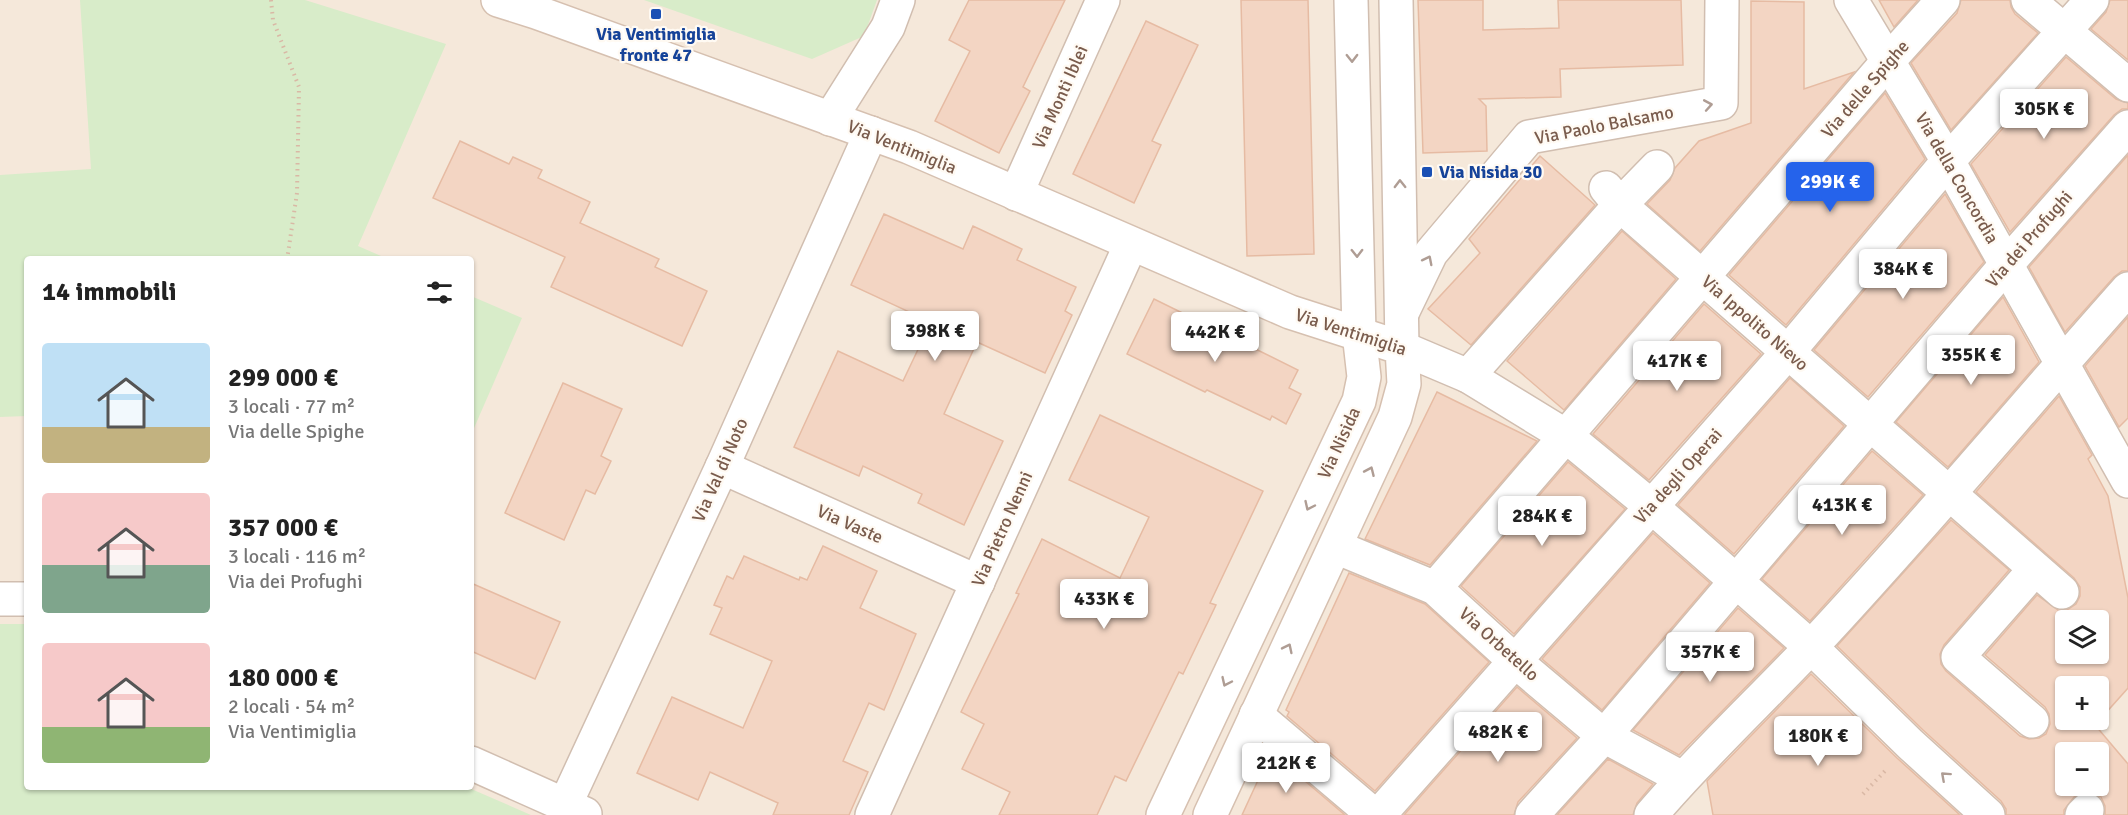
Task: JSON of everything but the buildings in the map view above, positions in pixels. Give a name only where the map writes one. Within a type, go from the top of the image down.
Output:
[{"type":"street","name":"Via Ventimiglia","points":[[498,0],[536,6],[909,147],[1290,312],[1402,348],[1468,376],[1566,436],[1651,506],[1811,647],[1910,744],[1988,815]]},
{"type":"street","points":[[830,119],[888,27],[898,0]]},
{"type":"street","name":"Via Monti Iblei","points":[[1016,194],[1103,0]]},
{"type":"street","name":"Via Nisida","points":[[1163,815],[1359,401],[1364,377],[1359,333],[1351,0]]},
{"type":"street","points":[[1210,815],[1395,417],[1404,384],[1396,0]]},
{"type":"street","name":"Via Paolo Balsamo","points":[[1402,313],[1431,252],[1529,137],[1721,103],[1722,0]]},
{"type":"street","name":"Via della Concordia","points":[[1851,0],[1948,161],[2061,364],[2120,450],[2128,481]]},
{"type":"street","name":"Via delle Spighe","points":[[1435,588],[1888,60],[1943,0]]},
{"type":"street","points":[[2028,0],[2128,85]]},
{"type":"street","name":"Via degli Operai","points":[[1379,815],[1788,352],[1948,161],[2092,0]]},
{"type":"street","name":"Via dei Profughi","points":[[1532,815],[1604,736],[1869,424],[2128,127]]},
{"type":"street","name":"Via Val di Noto","points":[[576,810],[722,467],[871,134]]},
{"type":"street","points":[[1468,376],[1613,197],[1657,167]]},
{"type":"street","name":"Via Ippolito Nievo","points":[[1613,197],[2062,592]]},
{"type":"street","name":"Via Pietro Nenni","points":[[872,815],[1131,244]]},
{"type":"street","points":[[1651,815],[1682,778],[1811,647],[1949,494],[2128,289]]},
{"type":"street","name":"Via Vaste","points":[[722,467],[978,582]]},
{"type":"street","name":"Via Orbetello","points":[[1336,547],[1435,588],[1515,661],[1604,736],[1682,778]]},
{"type":"street","points":[[2032,722],[1958,657],[2035,569]]},
{"type":"street","points":[[0,599],[24,599]]},
{"type":"street","points":[[1256,715],[1374,815]]},
{"type":"street","points":[[474,764],[576,810]]},
{"type":"path","points":[[271,0],[273,20],[299,87],[297,193],[288,256]]},
{"type":"shaded area","points":[[0,0],[2128,0],[2128,815],[0,815]]},
{"type":"green space","points":[[80,0],[305,0],[446,44],[358,246],[381,256],[24,256],[24,416],[0,417],[0,175],[91,169]]},
{"type":"green space","points":[[644,0],[877,0],[864,36],[812,59]]},
{"type":"green space","points":[[474,297],[522,318],[474,428]]},
{"type":"green space","points":[[0,624],[24,624],[24,790],[474,790],[531,815],[0,815]]},
{"type":"place","name":"Via Ventimiglia fronte 47","points":[[656,14]]},
{"type":"place","name":"Via Nisida 30","points":[[1427,172]]}]
